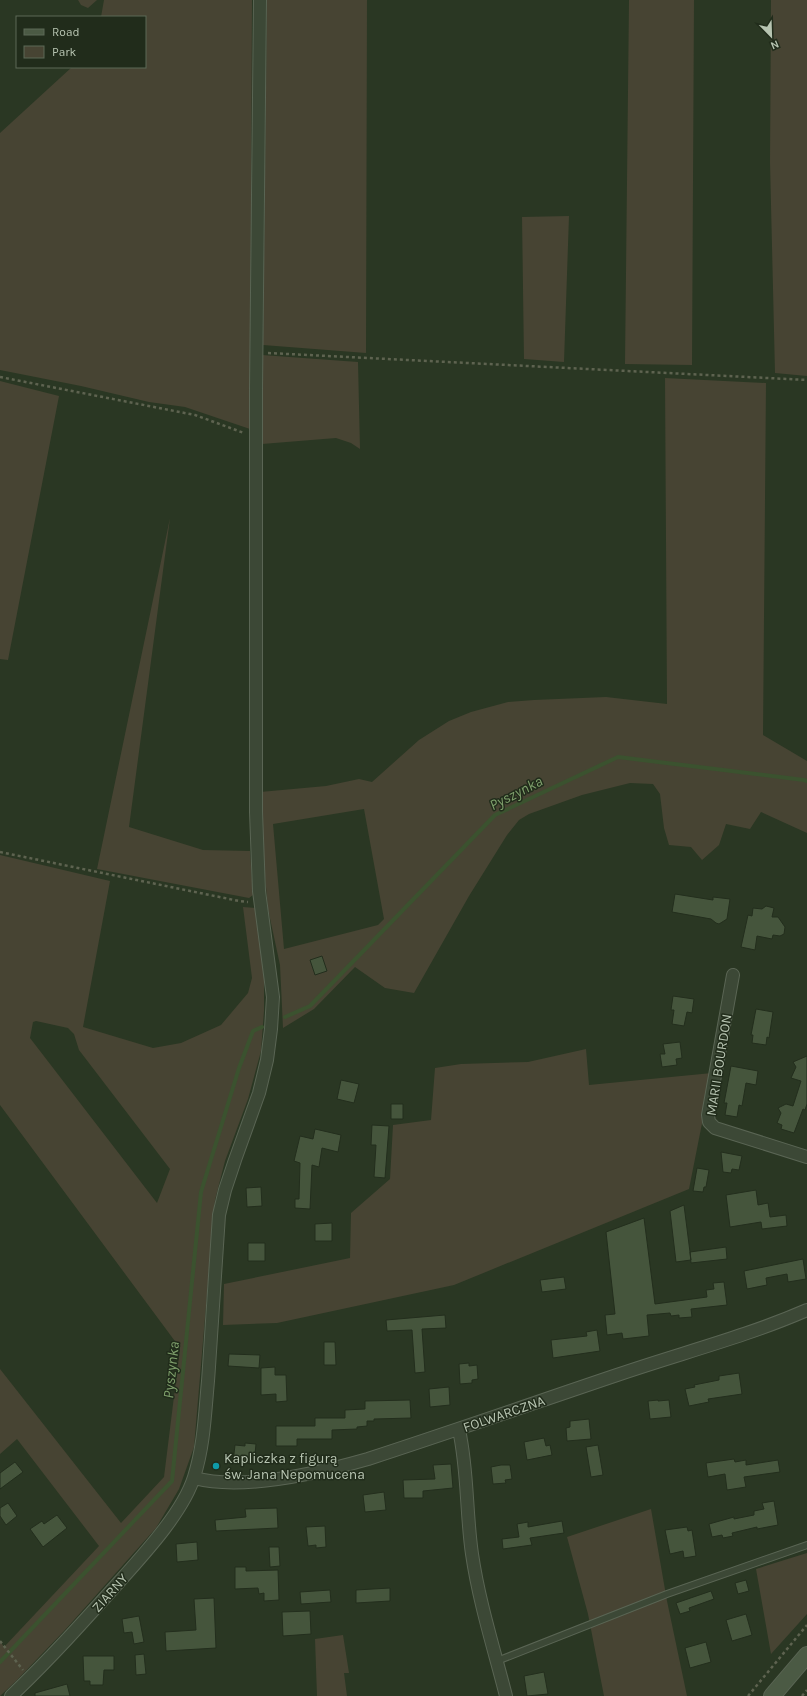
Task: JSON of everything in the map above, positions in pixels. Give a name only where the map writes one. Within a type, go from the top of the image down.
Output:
[{"type":"street","name":"ZIARNY","points":[[11,1696],[79,1627],[143,1555],[185,1497],[194,1478],[200,1457],[204,1422],[219,1215],[225,1190],[259,1093],[272,1028],[272,997],[260,902],[256,812],[256,352],[260,0]]},
{"type":"street","name":"MARII BOURDON","points":[[733,975],[708,1115],[709,1122],[715,1128],[807,1156]]},
{"type":"street","name":"FOLWARCZNA","points":[[194,1478],[207,1481],[239,1482],[291,1477],[332,1470],[368,1460],[459,1430],[618,1374],[740,1336],[807,1310]]},
{"type":"street","points":[[459,1430],[462,1444],[473,1559],[484,1614],[498,1661],[506,1696]]},
{"type":"street","points":[[772,1696],[807,1655]]},
{"type":"lane","points":[[498,1661],[667,1594],[807,1545]]},
{"type":"path","points":[[256,352],[807,380]]},
{"type":"path","points":[[0,377],[195,415],[256,438]]},
{"type":"path","points":[[0,852],[232,900],[260,902]]},
{"type":"path","points":[[748,1696],[807,1625]]},
{"type":"path","points":[[0,1641],[30,1677]]},
{"type":"path","points":[[802,1696],[807,1690]]},
{"type":"green space","points":[[78,0],[97,0],[88,8],[81,5]]},
{"type":"green space","points":[[104,0],[252,0],[250,429],[185,407],[149,402],[81,386],[0,370],[0,133],[71,68],[146,68],[146,16],[101,16]]},
{"type":"green space","points":[[267,0],[367,0],[366,353],[263,345]]},
{"type":"green space","points":[[629,0],[694,0],[692,365],[625,364]]},
{"type":"green space","points":[[771,0],[807,0],[807,376],[775,373],[770,162]]},
{"type":"green space","points":[[569,216],[564,362],[524,359],[522,217]]},
{"type":"green space","points":[[262,355],[358,362],[360,449],[351,443],[336,438],[262,444]]},
{"type":"green space","points":[[665,378],[766,383],[763,735],[807,761],[807,833],[761,812],[750,829],[726,824],[719,845],[702,860],[691,847],[669,845],[664,828],[660,794],[653,784],[630,783],[582,795],[529,814],[519,820],[507,835],[469,896],[414,993],[385,988],[355,967],[314,1009],[283,1028],[280,965],[268,909],[260,792],[326,786],[359,779],[372,782],[419,740],[449,721],[471,712],[508,702],[606,697],[667,704]],"holes":[[[364,809],[384,919],[378,925],[284,949],[273,824]]]},
{"type":"green space","points":[[0,381],[59,396],[8,660],[0,659]]},
{"type":"green space","points":[[170,518],[129,827],[203,850],[250,851],[253,895],[249,898],[97,869]]},
{"type":"green space","points":[[0,855],[110,881],[83,1027],[153,1048],[181,1043],[221,1025],[248,993],[252,978],[243,907],[257,908],[264,963],[264,1011],[261,1051],[248,1099],[225,1161],[215,1200],[194,1447],[179,1489],[156,1528],[65,1630],[0,1696],[0,1641],[4,1647],[99,1546],[17,1439],[0,1454],[0,1369],[121,1523],[164,1477],[180,1348],[0,1105]],"holes":[[[36,1021],[68,1028],[74,1034],[79,1050],[170,1169],[157,1203],[30,1038],[33,1022]]]},
{"type":"green space","points":[[586,1049],[589,1085],[712,1073],[689,1189],[454,1285],[277,1323],[223,1325],[224,1284],[350,1258],[351,1213],[390,1179],[393,1125],[431,1120],[435,1068],[461,1064],[528,1062]]},
{"type":"green space","points":[[651,1509],[667,1601],[687,1696],[604,1696],[588,1614],[567,1537]]},
{"type":"green space","points":[[807,1553],[807,1614],[771,1654],[756,1569]]},
{"type":"green space","points":[[343,1635],[349,1673],[344,1673],[347,1696],[317,1696],[315,1639]]},
{"type":"building","points":[[675,894],[713,900],[713,897],[730,899],[727,919],[719,924],[711,919],[672,912]]},
{"type":"building","points":[[766,906],[774,908],[772,917],[778,917],[785,927],[784,934],[780,936],[773,935],[772,939],[757,936],[755,950],[741,947],[748,915],[752,916],[753,908],[762,909]]},
{"type":"building","points":[[322,956],[327,971],[315,975],[310,960]]},
{"type":"building","points":[[673,996],[694,999],[692,1013],[687,1012],[684,1026],[672,1024],[674,1010],[671,1010]]},
{"type":"building","points":[[756,1009],[773,1012],[769,1038],[767,1037],[766,1045],[752,1043],[753,1035],[751,1035]]},
{"type":"building","points":[[680,1042],[682,1058],[676,1059],[677,1065],[662,1067],[660,1054],[665,1054],[663,1044]]},
{"type":"building","points":[[807,1056],[807,1104],[805,1110],[803,1109],[794,1133],[781,1129],[782,1125],[777,1123],[781,1113],[778,1108],[786,1104],[793,1106],[801,1081],[791,1078],[796,1067],[793,1062]]},
{"type":"building","points":[[731,1066],[758,1071],[756,1085],[746,1083],[742,1106],[739,1105],[737,1117],[725,1115],[727,1103],[724,1103]]},
{"type":"building","points":[[341,1080],[359,1084],[354,1103],[337,1099]]},
{"type":"building","points":[[391,1104],[403,1104],[403,1119],[391,1119]]},
{"type":"building","points":[[372,1125],[389,1126],[385,1178],[374,1177],[376,1145],[371,1145]]},
{"type":"building","points":[[315,1129],[341,1135],[338,1152],[322,1148],[319,1167],[312,1165],[310,1209],[295,1208],[295,1199],[299,1199],[300,1163],[294,1161],[300,1136],[313,1139]]},
{"type":"building","points":[[721,1152],[742,1156],[739,1170],[732,1169],[731,1173],[723,1172]]},
{"type":"building","points":[[697,1168],[709,1170],[706,1187],[704,1187],[703,1192],[693,1191]]},
{"type":"building","points":[[261,1187],[262,1206],[247,1207],[246,1188]]},
{"type":"building","points":[[756,1190],[758,1205],[768,1203],[770,1217],[786,1215],[787,1226],[762,1229],[761,1222],[730,1227],[726,1195]]},
{"type":"building","points":[[684,1205],[691,1260],[676,1262],[670,1211]]},
{"type":"building","points":[[644,1218],[655,1304],[707,1297],[706,1290],[714,1289],[713,1283],[724,1282],[727,1305],[691,1309],[692,1317],[679,1318],[679,1315],[671,1316],[670,1313],[647,1315],[649,1336],[623,1339],[622,1333],[607,1335],[605,1315],[615,1314],[606,1232]]},
{"type":"building","points":[[332,1223],[332,1241],[315,1241],[315,1224]]},
{"type":"building","points":[[248,1243],[265,1243],[265,1261],[248,1261]]},
{"type":"building","points":[[726,1247],[727,1259],[691,1263],[690,1252]]},
{"type":"building","points":[[803,1259],[806,1279],[788,1282],[787,1274],[766,1278],[767,1285],[747,1289],[744,1271]]},
{"type":"building","points":[[564,1277],[566,1289],[542,1292],[540,1280]]},
{"type":"building","points":[[445,1315],[446,1328],[422,1329],[425,1372],[415,1373],[412,1330],[387,1331],[386,1320]]},
{"type":"building","points":[[597,1330],[600,1351],[553,1358],[551,1340],[587,1336],[586,1332]]},
{"type":"building","points":[[324,1342],[335,1342],[336,1365],[324,1365]]},
{"type":"building","points":[[229,1354],[260,1355],[259,1368],[228,1366]]},
{"type":"building","points":[[469,1363],[469,1366],[477,1365],[478,1379],[472,1380],[472,1383],[460,1384],[459,1364]]},
{"type":"building","points":[[275,1367],[275,1375],[286,1375],[287,1401],[276,1402],[276,1394],[261,1395],[261,1368]]},
{"type":"building","points":[[739,1373],[742,1394],[708,1399],[709,1402],[689,1406],[685,1389],[695,1387],[694,1385],[719,1380],[719,1376]]},
{"type":"building","points":[[449,1387],[450,1405],[430,1407],[429,1389]]},
{"type":"building","points":[[410,1400],[411,1418],[374,1419],[374,1421],[367,1421],[367,1426],[357,1427],[357,1429],[332,1430],[332,1439],[297,1439],[297,1446],[276,1446],[276,1426],[315,1426],[315,1418],[345,1418],[345,1410],[365,1409],[365,1401]]},
{"type":"building","points":[[669,1400],[671,1417],[650,1419],[648,1401]]},
{"type":"building","points":[[589,1419],[591,1439],[567,1441],[566,1428],[570,1427],[570,1421]]},
{"type":"building","points":[[544,1438],[546,1446],[550,1445],[552,1455],[527,1460],[524,1442]]},
{"type":"building","points":[[245,1443],[256,1444],[254,1464],[233,1462],[235,1445],[245,1446]]},
{"type":"building","points":[[598,1445],[603,1475],[591,1477],[586,1447]]},
{"type":"building","points":[[734,1459],[735,1462],[746,1460],[746,1465],[778,1460],[780,1472],[744,1477],[746,1487],[727,1490],[725,1474],[708,1477],[706,1463]]},
{"type":"building","points":[[15,1462],[23,1472],[0,1489],[0,1473]]},
{"type":"building","points":[[451,1464],[453,1488],[423,1491],[423,1498],[404,1498],[403,1480],[435,1479],[433,1465]]},
{"type":"building","points":[[510,1465],[512,1479],[505,1480],[506,1483],[493,1484],[491,1467]]},
{"type":"building","points":[[384,1492],[386,1510],[365,1512],[363,1495]]},
{"type":"building","points":[[774,1501],[778,1525],[757,1529],[757,1527],[732,1533],[733,1536],[723,1538],[722,1535],[712,1537],[709,1524],[734,1517],[734,1519],[754,1515],[754,1511],[764,1509],[762,1503]]},
{"type":"building","points":[[8,1503],[17,1516],[6,1525],[0,1516],[0,1508]]},
{"type":"building","points":[[277,1508],[278,1528],[216,1531],[215,1520],[246,1517],[245,1509]]},
{"type":"building","points":[[57,1515],[67,1528],[43,1547],[30,1529],[42,1521],[44,1524]]},
{"type":"building","points":[[562,1521],[564,1533],[530,1538],[532,1545],[503,1549],[502,1539],[519,1537],[517,1524],[528,1522],[528,1527]]},
{"type":"building","points":[[325,1526],[326,1547],[316,1548],[316,1545],[308,1546],[306,1527]]},
{"type":"building","points":[[687,1527],[688,1531],[692,1530],[696,1556],[684,1558],[683,1551],[670,1554],[665,1530]]},
{"type":"building","points":[[197,1542],[198,1560],[177,1562],[176,1544]]},
{"type":"building","points":[[269,1547],[279,1547],[280,1566],[270,1567]]},
{"type":"building","points":[[235,1567],[246,1567],[246,1571],[278,1570],[279,1600],[264,1601],[264,1593],[259,1594],[258,1588],[235,1589]]},
{"type":"building","points":[[746,1580],[749,1591],[738,1594],[735,1583]]},
{"type":"building","points":[[390,1588],[390,1601],[356,1603],[356,1590]]},
{"type":"building","points":[[330,1590],[331,1602],[301,1604],[300,1592]]},
{"type":"building","points":[[711,1591],[714,1599],[689,1608],[690,1611],[680,1614],[676,1603]]},
{"type":"building","points":[[214,1598],[216,1648],[166,1651],[165,1632],[196,1630],[194,1599]]},
{"type":"building","points":[[310,1611],[311,1634],[283,1636],[282,1612]]},
{"type":"building","points":[[746,1614],[752,1635],[732,1641],[726,1620]]},
{"type":"building","points":[[139,1616],[144,1642],[134,1644],[132,1632],[124,1633],[122,1619]]},
{"type":"building","points":[[706,1642],[711,1662],[690,1668],[685,1648]]},
{"type":"building","points":[[144,1654],[146,1674],[136,1675],[135,1655]]},
{"type":"building","points":[[83,1656],[114,1656],[114,1670],[104,1670],[103,1685],[90,1685],[90,1681],[84,1681]]},
{"type":"building","points":[[544,1672],[548,1694],[527,1696],[524,1676]]},
{"type":"building","points":[[67,1684],[70,1696],[35,1696],[35,1693]]},
{"type":"waterway","name":"Pyszynka","points":[[285,1017],[310,1006],[495,815],[618,757],[807,781]]},
{"type":"waterway","name":"Pyszynka","points":[[0,1662],[172,1481],[201,1192],[239,1068],[253,1031],[262,1027]]},
{"type":"place","name":"Kapliczka z figurą św. Jana Nepomucena","points":[[216,1466]]}]
